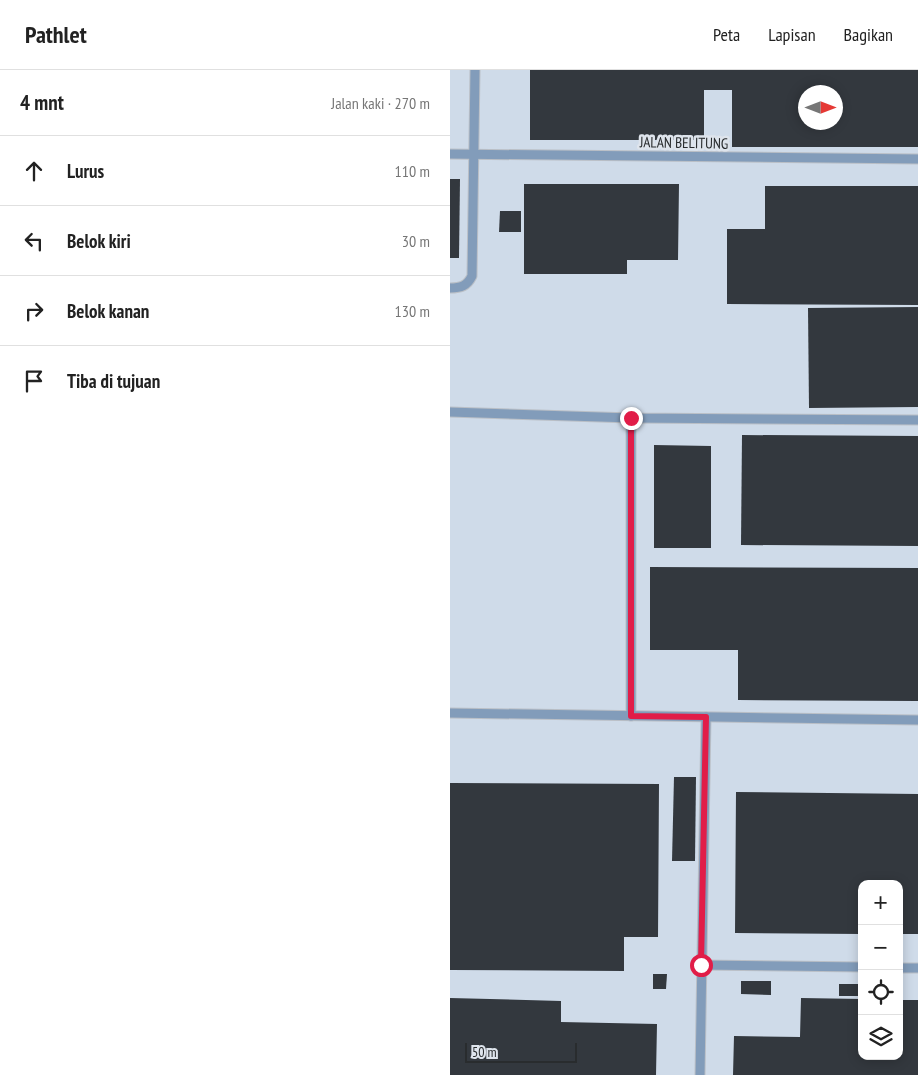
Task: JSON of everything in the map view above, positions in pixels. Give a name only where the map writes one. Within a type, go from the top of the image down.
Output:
[{"type":"lane","points":[[450,288],[460,288],[468,284],[472,276],[475,70]]},
{"type":"lane","name":"JALAN BELITUNG","points":[[450,154],[918,159]]},
{"type":"lane","points":[[450,412],[631,418],[918,420]]},
{"type":"lane","points":[[631,418],[631,716]]},
{"type":"lane","points":[[450,713],[918,720]]},
{"type":"lane","points":[[700,1075],[706,717]]},
{"type":"lane","points":[[701,965],[858,967]]},
{"type":"lane","points":[[903,968],[918,968]]},
{"type":"shaded area","points":[[450,70],[918,70],[918,1075],[450,1075]]},
{"type":"building","points":[[530,70],[918,70],[918,147],[732,147],[732,90],[704,90],[704,140],[530,140]]},
{"type":"building","points":[[450,179],[460,179],[459,258],[450,258]]},
{"type":"building","points":[[524,184],[679,184],[678,260],[627,260],[627,274],[524,274]]},
{"type":"building","points":[[765,186],[918,186],[918,305],[727,304],[727,229],[765,229]]},
{"type":"building","points":[[500,211],[521,211],[521,232],[499,232]]},
{"type":"building","points":[[918,307],[918,407],[809,408],[808,308]]},
{"type":"building","points":[[742,435],[918,436],[918,546],[741,545]]},
{"type":"building","points":[[654,445],[711,446],[711,548],[654,548]]},
{"type":"building","points":[[650,567],[918,568],[918,701],[738,700],[738,650],[650,650]]},
{"type":"building","points":[[674,777],[696,777],[695,861],[672,861]]},
{"type":"building","points":[[450,783],[659,784],[658,937],[624,937],[624,971],[450,970]]},
{"type":"building","points":[[736,792],[918,794],[918,934],[903,934],[903,880],[858,880],[858,934],[735,933]]},
{"type":"building","points":[[653,974],[667,974],[666,989],[653,989]]},
{"type":"building","points":[[741,981],[771,981],[771,995],[741,994]]},
{"type":"building","points":[[839,984],[858,984],[858,996],[839,996]]},
{"type":"building","points":[[450,998],[561,1001],[561,1022],[657,1024],[656,1075],[450,1075]]},
{"type":"building","points":[[801,998],[858,999],[858,1060],[903,1060],[903,1000],[918,1000],[918,1075],[733,1075],[734,1036],[800,1037]]},
{"type":"route","points":[[631,418],[631,716],[706,717],[701,965]]}]
